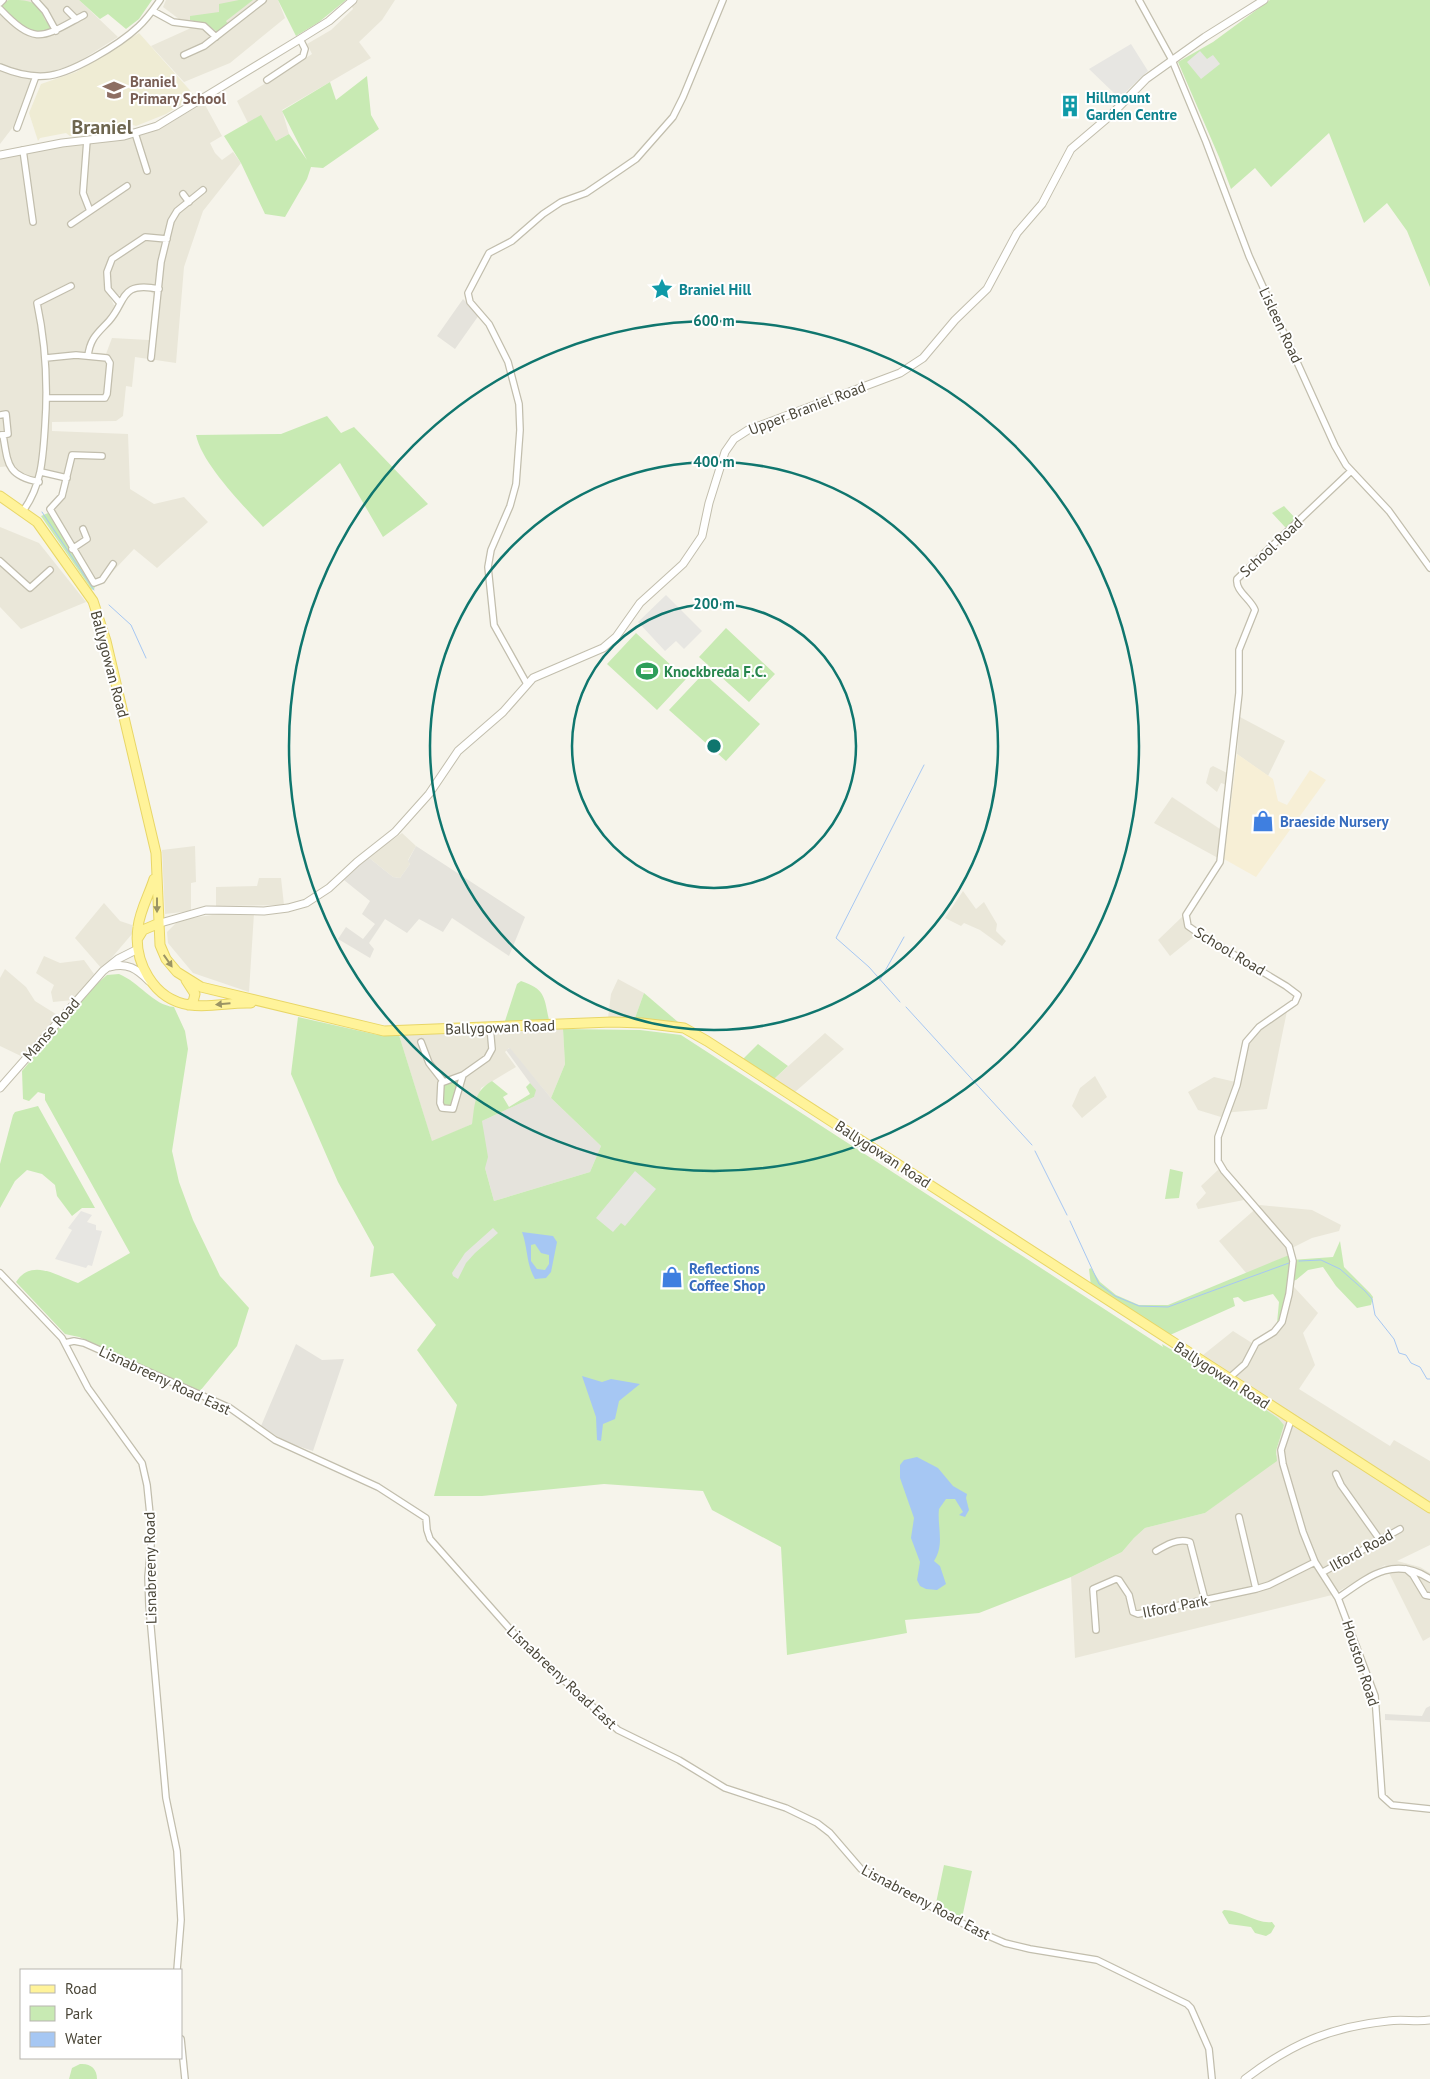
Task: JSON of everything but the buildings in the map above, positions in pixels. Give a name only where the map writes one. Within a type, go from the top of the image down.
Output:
[{"type":"main road","name":"Ballygowan Road","points":[[0,496],[24,511],[50,538],[93,601],[106,642],[156,853],[160,945],[166,959],[180,975],[201,987],[384,1031],[612,1022],[649,1023],[684,1028],[781,1088],[900,1167],[952,1198],[1291,1420],[1430,1508]]},
{"type":"main road","name":"Ballygowan Road","points":[[156,866],[151,890],[139,919],[137,938],[142,965],[151,983],[161,994],[188,1005],[272,1004]]},
{"type":"main road","points":[[137,938],[143,930],[158,927]]},
{"type":"main road","points":[[180,975],[195,994],[192,1002],[188,1005]]},
{"type":"street","points":[[0,3],[3,0]]},
{"type":"street","points":[[35,0],[56,31]]},
{"type":"street","points":[[0,66],[16,73],[36,76],[62,73],[79,65],[130,34],[153,11],[160,0]]},
{"type":"street","points":[[184,55],[202,48],[263,0]]},
{"type":"street","points":[[0,155],[135,133],[157,126],[181,114],[300,39],[334,17],[353,0]]},
{"type":"street","points":[[527,684],[494,625],[488,567],[491,550],[510,506],[516,484],[520,430],[518,397],[513,375],[496,337],[484,316],[468,298],[468,293],[489,253],[512,240],[543,214],[561,202],[586,193],[636,159],[661,131],[679,108],[723,0]]},
{"type":"street","name":"Lisleen Road","points":[[1139,0],[1172,60],[1250,256],[1292,346],[1325,426],[1351,471],[1389,511],[1430,568]]},
{"type":"street","name":"Upper Braniel Road","points":[[158,927],[170,919],[222,908],[277,910],[298,906],[315,898],[395,832],[429,794],[458,752],[503,712],[527,684],[539,675],[603,648],[616,636],[640,603],[683,564],[702,536],[722,459],[734,439],[748,430],[900,373],[923,358],[955,320],[987,288],[1017,233],[1042,204],[1071,149],[1111,116],[1139,85],[1172,60],[1264,0]]},
{"type":"street","points":[[0,9],[17,26],[27,32],[41,35],[56,31],[84,15]]},
{"type":"street","points":[[67,10],[76,19]]},
{"type":"street","points":[[153,11],[173,22],[204,26],[216,37]]},
{"type":"street","points":[[267,80],[304,54],[305,49],[300,39]]},
{"type":"street","points":[[17,128],[36,76]]},
{"type":"street","points":[[135,133],[147,172]]},
{"type":"street","points":[[87,140],[83,193],[90,211]]},
{"type":"street","points":[[23,150],[33,222]]},
{"type":"street","points":[[71,224],[127,186]]},
{"type":"street","points":[[151,358],[158,289],[173,216],[203,190]]},
{"type":"street","points":[[183,194],[188,202]]},
{"type":"street","points":[[119,302],[108,289],[107,272],[112,259],[145,237],[167,239]]},
{"type":"street","points":[[59,285],[63,291]]},
{"type":"street","points":[[24,511],[39,482],[47,398],[46,358],[37,304],[71,286]]},
{"type":"street","points":[[88,356],[93,337],[113,316],[119,302],[126,294],[134,289],[149,287],[158,289]]},
{"type":"street","points":[[46,358],[88,356],[107,358],[110,363],[105,398],[47,398]]},
{"type":"street","points":[[0,415],[6,414],[8,434],[1,435],[9,467],[24,479],[39,482]]},
{"type":"street","points":[[102,456],[72,455],[62,496],[50,509],[72,549],[94,583],[102,580],[113,564]]},
{"type":"street","name":"School Road","points":[[1228,1379],[1245,1364],[1256,1343],[1274,1332],[1282,1322],[1289,1294],[1293,1262],[1292,1252],[1284,1240],[1224,1171],[1218,1161],[1218,1137],[1237,1085],[1246,1042],[1259,1026],[1295,1002],[1298,995],[1188,926],[1186,915],[1220,862],[1239,694],[1239,650],[1255,610],[1253,604],[1236,584],[1237,579],[1351,471]]},
{"type":"street","points":[[41,472],[67,478]]},
{"type":"street","points":[[72,549],[87,539],[82,529]]},
{"type":"street","points":[[0,561],[30,588],[50,570]]},
{"type":"street","points":[[41,578],[47,584]]},
{"type":"street","name":"Manse Road","points":[[0,1088],[103,971],[118,959],[138,949]]},
{"type":"street","points":[[103,971],[116,965],[128,965],[137,970],[151,983]]},
{"type":"street","points":[[443,1081],[463,1075],[487,1058],[492,1050],[490,1027]]},
{"type":"street","points":[[421,1042],[432,1069],[443,1081]]},
{"type":"street","points":[[443,1081],[440,1103],[442,1108],[453,1109],[463,1075]]},
{"type":"street","name":"Lisnabreeny Road","points":[[0,1274],[48,1322],[65,1343],[91,1393],[136,1453],[145,1476],[152,1534],[148,1578],[149,1605],[166,1798],[176,1846],[180,1904],[177,1969]]},
{"type":"street","name":"Lisnabreeny Road East","points":[[65,1343],[74,1341],[84,1343],[222,1404],[275,1440],[378,1487],[419,1511],[426,1518],[430,1538],[517,1637],[618,1730],[679,1760],[726,1788],[802,1815],[830,1833],[861,1869],[975,1930],[1004,1943],[1097,1960],[1187,2004],[1191,2008],[1209,2049],[1212,2079]]},
{"type":"street","name":"Houston Road","points":[[1291,1420],[1282,1445],[1282,1456],[1292,1499],[1315,1562],[1338,1598],[1375,1696],[1382,1796],[1392,1806],[1430,1809]]},
{"type":"street","points":[[1336,1474],[1341,1485],[1380,1540]]},
{"type":"street","points":[[1239,1518],[1256,1589]]},
{"type":"street","name":"Ilford Road","points":[[1323,1572],[1400,1528]]},
{"type":"street","points":[[1156,1551],[1174,1542],[1184,1540],[1190,1542],[1205,1600]]},
{"type":"street","name":"Ilford Park","points":[[1096,1630],[1093,1589],[1116,1579],[1125,1587],[1132,1609],[1136,1614],[1256,1589],[1269,1585],[1315,1562]]},
{"type":"street","points":[[1338,1598],[1359,1583],[1396,1567],[1415,1570],[1430,1579]]},
{"type":"street","points":[[1404,1568],[1413,1575],[1425,1594],[1430,1596]]},
{"type":"street","points":[[1245,2079],[1282,2052],[1326,2033],[1389,2020],[1430,2020]]},
{"type":"street","points":[[182,2049],[185,2079]]},
{"type":"shaded area","points":[[0,0],[79,0],[118,37],[75,64],[47,73],[31,73],[29,86],[13,127],[0,144]]},
{"type":"shaded area","points":[[166,0],[278,0],[285,18],[230,63],[184,82],[151,46],[191,28],[163,7]]},
{"type":"shaded area","points":[[349,0],[395,0],[382,20],[359,42],[371,58],[282,110],[289,134],[276,141],[261,116],[248,123],[237,101],[312,54],[307,44],[331,30],[353,9]]},
{"type":"shaded area","name":"Braniel Primary School","points":[[139,33],[195,96],[166,114],[136,126],[70,136],[66,133],[40,138],[38,141],[29,113],[41,84],[76,72]]},
{"type":"shaded area","points":[[1131,44],[1148,71],[1115,102],[1112,99],[1115,94],[1089,69]]},
{"type":"shaded area","points":[[1200,51],[1207,59],[1213,55],[1220,64],[1201,79],[1187,62]]},
{"type":"shaded area","points":[[204,103],[222,136],[210,143],[215,153],[222,160],[233,152],[241,163],[203,211],[184,267],[176,363],[135,357],[132,387],[126,386],[123,416],[116,421],[52,422],[52,431],[128,434],[130,489],[154,504],[184,497],[208,522],[157,568],[134,549],[101,584],[97,584],[54,510],[66,496],[70,477],[38,469],[35,478],[18,473],[12,466],[0,467],[0,153],[122,139],[163,127]],"holes":[[[147,290],[154,294],[149,340],[112,338],[106,354],[92,352],[92,343],[115,319],[120,307],[114,305],[110,297]]]},
{"type":"shaded area","points":[[463,299],[479,315],[455,349],[437,336]]},
{"type":"shaded area","points":[[0,527],[39,543],[86,602],[21,629],[0,607]]},
{"type":"shaded area","points":[[666,595],[702,631],[684,649],[676,641],[665,651],[638,622]]},
{"type":"shaded area","points":[[1240,717],[1285,741],[1268,776],[1237,754]]},
{"type":"shaded area","name":"Braeside Nursery","points":[[1237,754],[1273,779],[1278,801],[1287,805],[1310,770],[1326,780],[1256,877],[1224,859]]},
{"type":"shaded area","points":[[1213,766],[1227,773],[1227,785],[1221,783],[1217,792],[1206,783],[1210,768]]},
{"type":"shaded area","points":[[1172,797],[1220,829],[1218,858],[1154,823]]},
{"type":"shaded area","points":[[402,833],[416,846],[408,860],[410,864],[400,878],[393,877],[368,857]]},
{"type":"shaded area","points":[[195,846],[196,882],[191,883],[191,911],[165,914],[162,850]]},
{"type":"shaded area","points":[[416,846],[525,917],[509,956],[452,918],[443,932],[419,919],[407,933],[385,919],[369,943],[374,949],[370,958],[338,939],[346,927],[363,939],[375,924],[362,914],[370,901],[344,880],[368,857],[393,877],[400,878],[410,864],[408,861]]},
{"type":"shaded area","points":[[259,878],[281,878],[284,905],[216,906],[216,887],[257,886]]},
{"type":"shaded area","points":[[963,891],[976,909],[984,902],[997,924],[996,931],[1006,941],[1002,946],[980,930],[964,923],[961,926],[945,918]]},
{"type":"shaded area","points":[[104,903],[120,921],[132,925],[132,934],[102,969],[75,938]]},
{"type":"shaded area","points":[[232,912],[254,913],[249,992],[193,973],[168,943],[167,932],[179,920]]},
{"type":"shaded area","points":[[1183,916],[1186,928],[1196,935],[1170,956],[1158,940]]},
{"type":"shaded area","points":[[44,956],[60,963],[84,960],[94,974],[73,1000],[53,1002],[51,992],[54,985],[36,973]]},
{"type":"shaded area","points":[[5,969],[26,987],[35,1001],[59,1016],[23,1057],[0,1046],[0,978]]},
{"type":"shaded area","points":[[618,979],[644,993],[635,1018],[608,1018],[611,994]]},
{"type":"shaded area","points":[[1287,1011],[1267,1109],[1223,1113],[1221,1117],[1198,1110],[1188,1092],[1214,1077],[1240,1083],[1248,1042],[1255,1032]]},
{"type":"shaded area","points":[[563,1029],[565,1064],[551,1098],[509,1048],[505,1052],[516,1067],[481,1088],[472,1124],[432,1142],[399,1035]]},
{"type":"shaded area","points":[[825,1033],[844,1049],[795,1092],[774,1079]]},
{"type":"shaded area","points":[[510,1048],[551,1098],[601,1146],[590,1172],[494,1201],[485,1168],[482,1121],[534,1097],[535,1090],[506,1050]]},
{"type":"shaded area","points":[[1095,1076],[1107,1097],[1082,1118],[1072,1106],[1080,1088]]},
{"type":"shaded area","points":[[1219,1169],[1244,1200],[1198,1209],[1196,1204],[1206,1193],[1201,1186]]},
{"type":"shaded area","points":[[635,1171],[656,1189],[625,1226],[621,1223],[613,1232],[596,1218]]},
{"type":"shaded area","points":[[1260,1205],[1312,1210],[1341,1225],[1339,1231],[1312,1238],[1288,1250],[1289,1255],[1247,1274],[1219,1241]]},
{"type":"shaded area","points":[[81,1211],[92,1215],[87,1222],[96,1225],[96,1230],[102,1231],[92,1266],[88,1265],[86,1268],[55,1259],[72,1230],[68,1228]]},
{"type":"shaded area","points":[[493,1228],[498,1233],[466,1263],[458,1279],[453,1276],[452,1273],[465,1253]]},
{"type":"shaded area","points":[[1294,1287],[1318,1313],[1303,1333],[1315,1365],[1299,1389],[1390,1446],[1394,1440],[1430,1461],[1430,1545],[1397,1561],[1420,1567],[1430,1573],[1430,1637],[1423,1641],[1385,1565],[1332,1595],[1075,1658],[1071,1577],[1122,1552],[1145,1528],[1205,1513],[1258,1473],[1277,1455],[1276,1451],[1284,1425],[1278,1418],[1222,1380],[1226,1373],[1203,1355],[1233,1331],[1252,1343],[1272,1330],[1281,1317],[1287,1316]]},
{"type":"shaded area","points":[[296,1344],[322,1360],[344,1359],[313,1451],[286,1442],[261,1426]]},
{"type":"shaded area","points":[[1430,1706],[1430,1722],[1385,1720],[1385,1714],[1422,1716],[1426,1708]]},
{"type":"green space","points":[[9,0],[21,0],[35,4],[50,25],[49,31],[36,32],[18,22],[3,9],[3,3]]},
{"type":"green space","points":[[79,0],[152,0],[139,19],[126,29],[108,14],[100,19]]},
{"type":"green space","points":[[239,0],[253,0],[226,21],[228,24],[218,32],[205,24],[190,20],[190,16],[219,12],[219,4]]},
{"type":"green space","points":[[278,0],[346,0],[319,22],[296,36]]},
{"type":"green space","points":[[1270,0],[1430,0],[1430,287],[1407,231],[1387,203],[1364,223],[1329,133],[1271,187],[1255,168],[1231,189],[1178,62],[1213,42]]},
{"type":"green space","points":[[367,76],[371,115],[379,129],[323,168],[311,167],[307,179],[285,217],[265,214],[241,163],[224,136],[261,115],[276,141],[289,134],[307,160],[282,111],[330,82],[336,100]]},
{"type":"green space","points":[[327,416],[341,433],[354,427],[428,504],[383,537],[340,463],[263,527],[235,496],[206,459],[196,435],[281,434]]},
{"type":"green space","points":[[1284,506],[1297,520],[1288,527],[1285,527],[1272,513]]},
{"type":"green space","points":[[48,513],[95,588],[92,590],[41,516]]},
{"type":"green space","points":[[726,628],[775,674],[749,702],[699,657]]},
{"type":"green space","name":"Knockbreda F.C.","points":[[636,633],[686,679],[657,710],[607,664]]},
{"type":"green space","points":[[702,675],[705,675],[760,724],[726,761],[669,710]]},
{"type":"green space","points":[[119,974],[159,1002],[174,1007],[185,1031],[188,1049],[172,1151],[179,1182],[193,1220],[220,1276],[249,1308],[237,1346],[200,1391],[79,1337],[65,1334],[16,1282],[29,1271],[44,1270],[78,1283],[130,1253],[45,1100],[45,1094],[38,1092],[29,1101],[23,1099],[22,1071],[90,990],[107,975]]},
{"type":"green space","points":[[521,981],[535,987],[542,994],[549,1020],[505,1021],[517,984]]},
{"type":"green space","points":[[644,993],[678,1022],[635,1018]]},
{"type":"green space","points":[[298,1017],[378,1035],[399,1035],[432,1141],[472,1124],[478,1094],[492,1081],[508,1094],[503,1097],[509,1107],[530,1094],[526,1087],[530,1083],[536,1090],[534,1097],[482,1121],[488,1157],[485,1168],[494,1201],[590,1172],[601,1146],[551,1098],[565,1064],[563,1029],[640,1030],[681,1035],[1163,1347],[1162,1344],[1222,1380],[1278,1418],[1284,1425],[1276,1451],[1277,1461],[1205,1513],[1145,1528],[1122,1552],[1071,1577],[979,1613],[905,1620],[907,1633],[787,1655],[781,1547],[712,1510],[703,1491],[604,1484],[482,1496],[434,1496],[457,1405],[417,1350],[436,1325],[393,1273],[370,1277],[374,1247],[338,1182],[291,1074]]},
{"type":"green space","points":[[758,1044],[788,1066],[774,1079],[743,1059]]},
{"type":"green space","points":[[457,1079],[459,1081],[452,1104],[448,1107],[444,1106],[442,1098],[444,1082]]},
{"type":"green space","points":[[38,1106],[95,1208],[82,1208],[72,1216],[57,1196],[55,1185],[42,1174],[27,1170],[15,1181],[0,1208],[0,1164],[13,1115],[15,1112]]},
{"type":"green space","points":[[1170,1169],[1183,1172],[1179,1198],[1165,1199]]},
{"type":"green space","points":[[1340,1241],[1344,1267],[1373,1297],[1371,1305],[1357,1308],[1336,1286],[1323,1267],[1308,1270],[1296,1280],[1288,1282],[1281,1317],[1277,1323],[1279,1302],[1273,1294],[1244,1302],[1238,1297],[1233,1298],[1235,1306],[1170,1335],[1091,1286],[1089,1269],[1091,1268],[1100,1282],[1116,1295],[1139,1305],[1168,1305],[1289,1255],[1291,1260],[1333,1257]]},
{"type":"green space","points":[[944,1865],[972,1871],[962,1918],[936,1903]]},
{"type":"green space","points":[[1224,1910],[1236,1912],[1260,1921],[1272,1922],[1275,1926],[1271,1933],[1266,1936],[1255,1933],[1251,1927],[1229,1924],[1222,1912]]},
{"type":"green space","points":[[80,2064],[87,2064],[92,2067],[96,2072],[97,2079],[69,2079],[72,2068]]},
{"type":"water","points":[[522,1232],[553,1236],[557,1242],[551,1272],[546,1278],[535,1279],[530,1268]],"holes":[[[535,1244],[541,1253],[549,1255],[549,1264],[545,1270],[537,1269],[531,1261],[531,1245]]]},
{"type":"water","points":[[582,1376],[602,1382],[611,1379],[640,1384],[619,1401],[615,1419],[603,1424],[601,1441],[597,1440],[596,1417]]},
{"type":"water","points":[[917,1457],[938,1468],[953,1486],[967,1494],[969,1510],[965,1517],[959,1515],[963,1512],[955,1499],[946,1499],[939,1509],[940,1542],[934,1561],[940,1566],[946,1584],[937,1590],[926,1589],[920,1586],[917,1580],[920,1562],[911,1538],[914,1518],[900,1478],[900,1465],[904,1460]]},
{"type":"waterway","points":[[42,512],[94,590]]},
{"type":"waterway","points":[[109,605],[131,625],[146,658]]},
{"type":"waterway","points":[[900,1002],[869,967],[836,938],[924,765]]},
{"type":"waterway","points":[[880,980],[904,937]]},
{"type":"waterway","points":[[906,1007],[1032,1145]]},
{"type":"waterway","points":[[1035,1151],[1067,1215]]},
{"type":"waterway","points":[[1070,1221],[1099,1284],[1115,1296],[1139,1306],[1168,1307],[1289,1263]]},
{"type":"waterway","points":[[1299,1261],[1321,1260],[1340,1269],[1365,1291],[1372,1299],[1375,1315],[1394,1339],[1399,1353],[1406,1355],[1411,1363],[1420,1367],[1427,1379],[1430,1379]]},
{"type":"place","name":"Braniel Primary School","points":[[114,90]]},
{"type":"place","name":"Hillmount Garden Centre","points":[[1070,106]]},
{"type":"place","name":"Braniel Hill","points":[[662,289]]},
{"type":"place","name":"Knockbreda F.C.","points":[[647,671]]},
{"type":"place","name":"Braeside Nursery","points":[[1263,821]]},
{"type":"place","name":"Reflections Coffee Shop","points":[[672,1277]]},
{"type":"district","name":"Braniel","points":[[102,127]]}]
